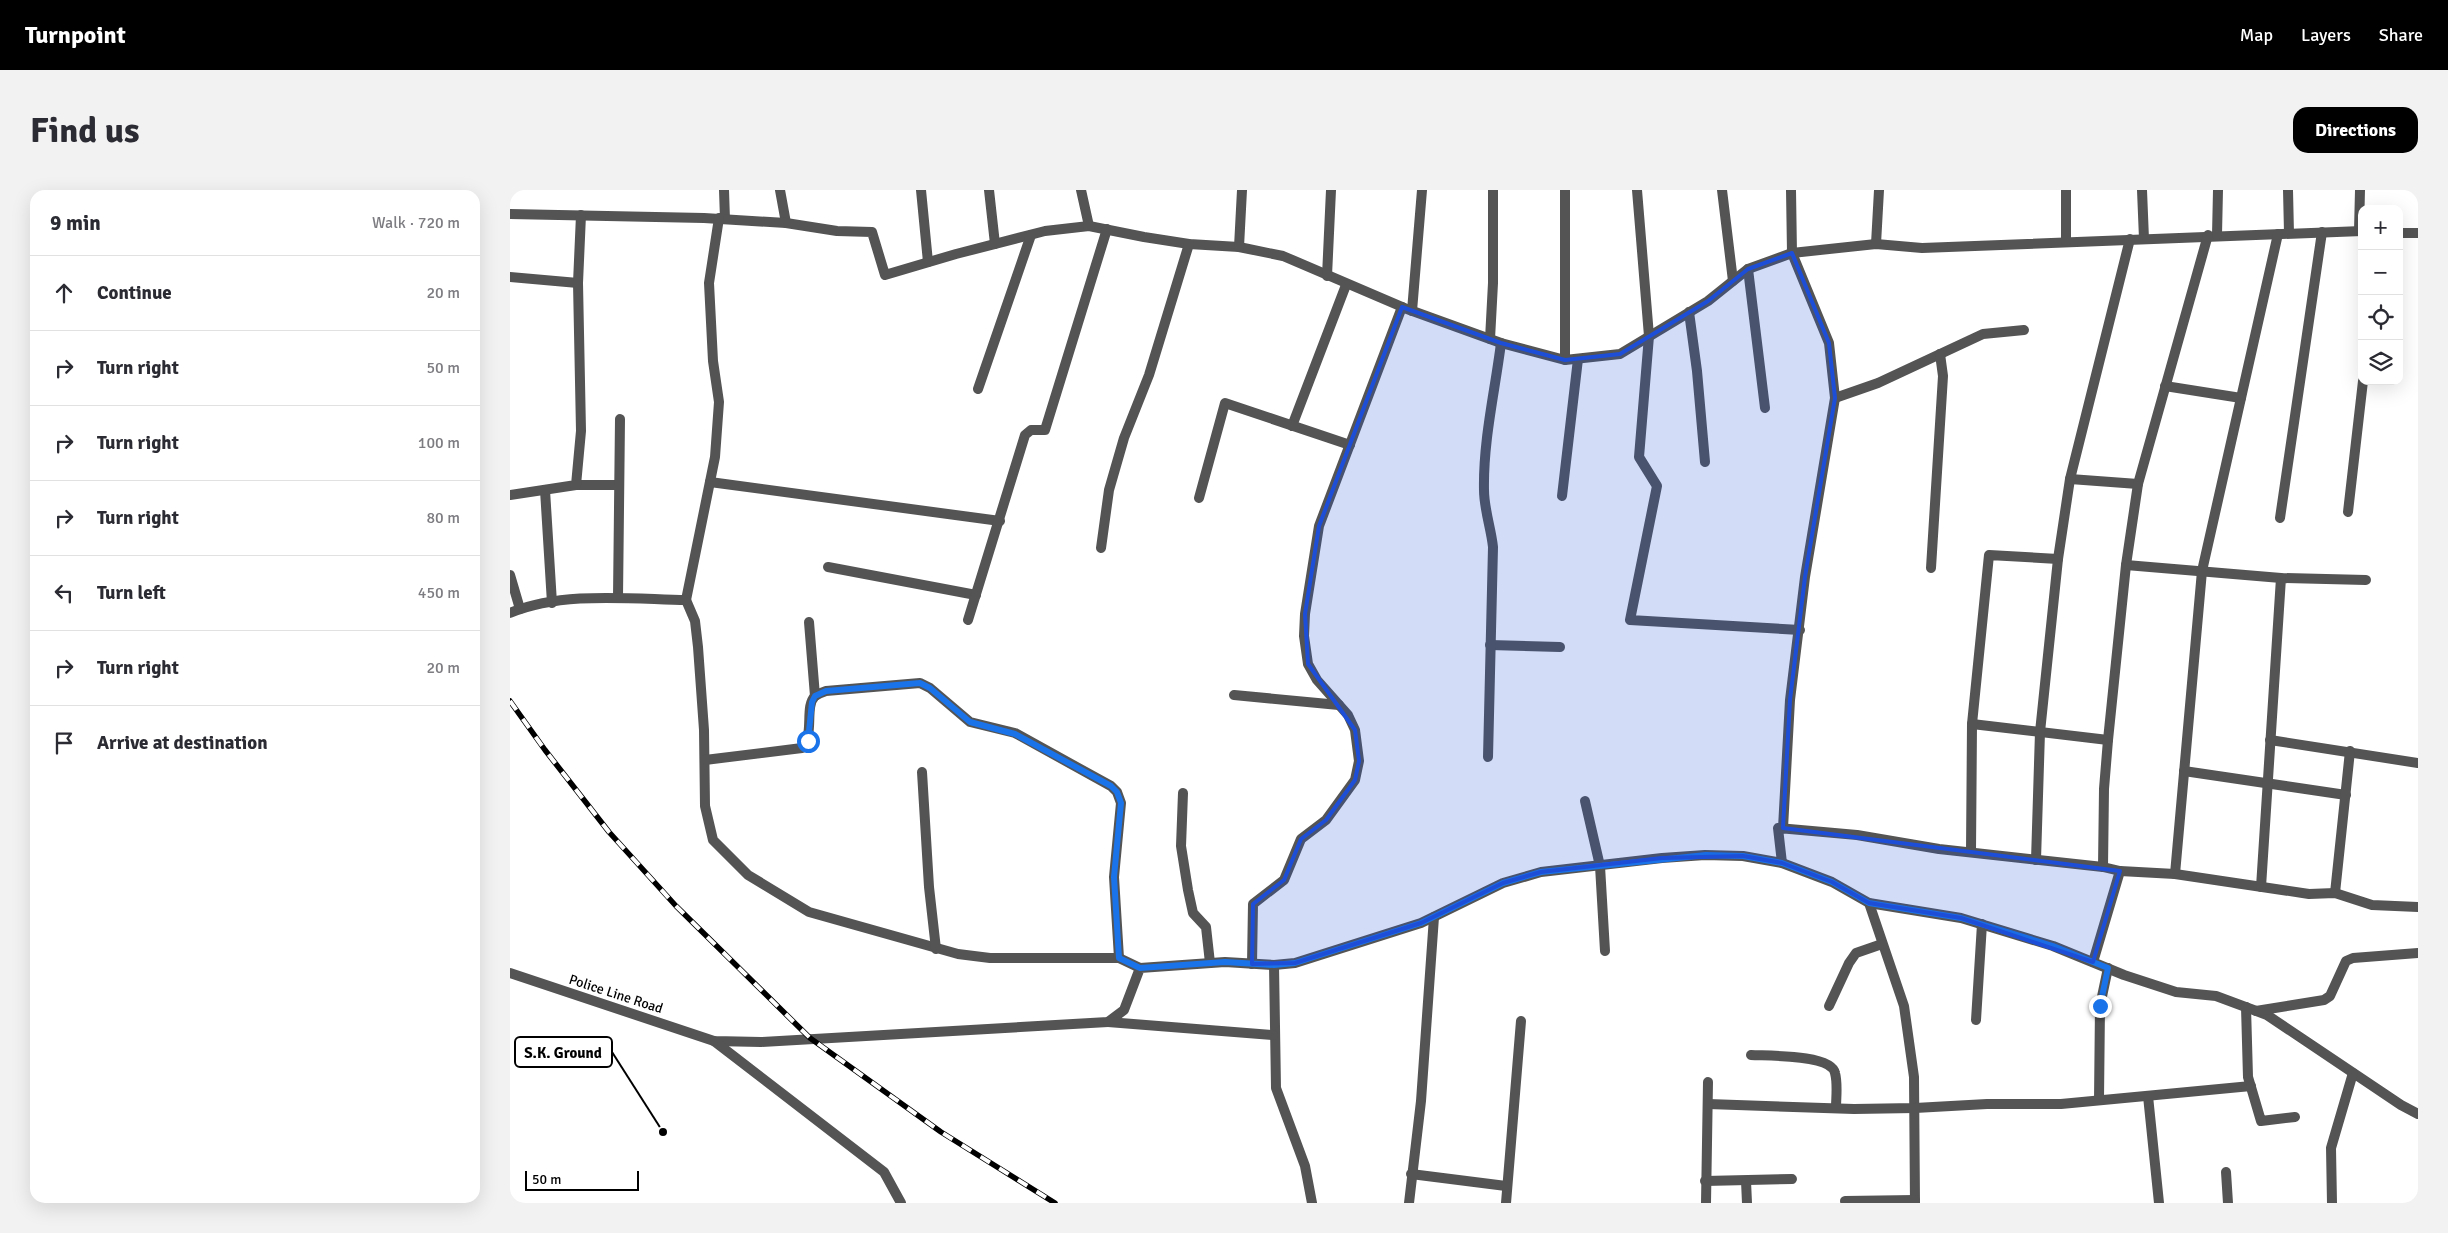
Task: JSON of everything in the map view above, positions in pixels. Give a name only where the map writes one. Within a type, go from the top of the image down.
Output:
[{"type":"street","points":[[724,190],[722,219],[709,283],[719,402],[715,457],[686,600],[695,621],[698,647],[705,760],[705,806],[713,840],[748,874],[809,912],[936,949],[990,958],[1119,958],[1140,968],[1210,963],[1274,965],[1295,963],[1421,923],[1503,883],[1541,872],[1706,855],[1743,856],[1782,863],[1832,882],[1869,903],[1961,918],[2053,946],[2176,992],[2216,996],[2267,1015],[2401,1105],[2418,1114]]},
{"type":"street","points":[[780,190],[786,223]]},
{"type":"street","points":[[921,190],[928,262]]},
{"type":"street","points":[[989,190],[994,244]]},
{"type":"street","points":[[1080,190],[1089,226]]},
{"type":"street","points":[[1239,247],[1242,190]]},
{"type":"street","points":[[1327,276],[1331,190]]},
{"type":"street","points":[[1412,311],[1422,190]]},
{"type":"street","points":[[1490,339],[1493,283],[1493,190]]},
{"type":"street","points":[[1565,190],[1565,360]]},
{"type":"street","points":[[1637,190],[1649,336],[1639,457],[1657,486],[1630,620],[1800,630]]},
{"type":"street","points":[[1722,190],[1733,281]]},
{"type":"street","points":[[1783,828],[1790,700],[1805,577],[1835,398],[1829,344],[1792,253],[1791,190]]},
{"type":"street","points":[[1876,244],[1879,190]]},
{"type":"street","points":[[2066,190],[2066,242]]},
{"type":"street","points":[[2142,190],[2144,239]]},
{"type":"street","points":[[2103,867],[2104,789],[2108,740],[2126,566],[2138,484],[2165,386],[2213,235],[2218,190]]},
{"type":"street","points":[[2288,190],[2289,233]]},
{"type":"street","points":[[2360,190],[2360,205]]},
{"type":"street","points":[[510,214],[722,219],[786,223],[837,231],[872,232],[885,275],[1031,235],[1089,226],[1189,244],[1239,247],[1283,256],[1346,285],[1412,311],[1502,343],[1565,360],[1620,354],[1689,312],[1748,268],[1792,253],[1876,244],[1922,248],[2213,235],[2358,231]]},
{"type":"street","points":[[576,485],[581,431],[578,283],[581,215]]},
{"type":"street","points":[[968,620],[1025,435],[1031,430],[1045,430],[1107,229]]},
{"type":"street","points":[[2280,518],[2322,232]]},
{"type":"street","points":[[2403,233],[2418,233]]},
{"type":"street","points":[[2174,874],[2202,571],[2278,234]]},
{"type":"street","points":[[978,389],[1031,235]]},
{"type":"street","points":[[2036,860],[2040,732],[2058,560],[2070,479],[2130,239]]},
{"type":"street","points":[[1101,548],[1109,490],[1116,464],[1124,438],[1149,375],[1189,244]]},
{"type":"street","points":[[1748,268],[1765,408]]},
{"type":"street","points":[[510,277],[578,283]]},
{"type":"street","points":[[1292,426],[1346,285]]},
{"type":"street","points":[[1252,964],[1253,904],[1284,880],[1301,839],[1326,820],[1355,780],[1359,761],[1356,730],[1348,715],[1317,680],[1308,664],[1304,636],[1305,614],[1319,526],[1402,307]]},
{"type":"street","points":[[1689,312],[1697,371],[1705,462]]},
{"type":"street","points":[[1835,398],[1878,383],[1983,334],[2024,330]]},
{"type":"street","points":[[1488,757],[1493,547],[1484,492],[1484,466],[1502,343]]},
{"type":"street","points":[[1931,568],[1943,376],[1940,354]]},
{"type":"street","points":[[1562,496],[1578,359]]},
{"type":"street","points":[[2348,512],[2363,385]]},
{"type":"street","points":[[2165,386],[2241,398]]},
{"type":"street","points":[[1199,498],[1225,403],[1350,446]]},
{"type":"street","points":[[618,598],[620,419]]},
{"type":"street","points":[[2070,479],[2138,484]]},
{"type":"street","points":[[710,482],[1000,521]]},
{"type":"street","points":[[510,495],[576,485],[619,485]]},
{"type":"street","points":[[545,490],[552,603]]},
{"type":"street","points":[[1971,852],[1972,724],[1989,555],[2058,560]]},
{"type":"street","points":[[2126,566],[2281,578],[2366,580]]},
{"type":"street","points":[[828,567],[976,595]]},
{"type":"street","points":[[510,576],[515,611],[552,603],[597,598],[686,600]]},
{"type":"street","points":[[2261,887],[2281,578]]},
{"type":"street","points":[[705,760],[802,748],[808,741],[812,702],[815,696],[809,622]]},
{"type":"street","points":[[1490,645],[1560,647]]},
{"type":"street","points":[[815,696],[826,691],[920,683],[930,688],[970,722],[1015,734],[1111,786],[1117,792],[1121,803],[1114,877],[1119,958]]},
{"type":"street","points":[[1234,695],[1339,705]]},
{"type":"street","points":[[1972,724],[2108,740]]},
{"type":"street","points":[[2270,740],[2418,763]]},
{"type":"street","points":[[2335,892],[2350,751]]},
{"type":"street","points":[[922,772],[929,887],[936,949]]},
{"type":"street","points":[[2184,772],[2346,795]]},
{"type":"street","points":[[1183,793],[1181,846],[1193,913],[1206,927],[1210,963]]},
{"type":"street","points":[[1585,801],[1600,866],[1605,951]]},
{"type":"street","points":[[1782,863],[1778,828],[1857,835],[1971,852],[2103,867],[2120,871],[2174,874],[2309,894],[2335,892],[2372,905],[2418,907]]},
{"type":"street","points":[[2093,962],[2120,871]]},
{"type":"street","points":[[1845,1201],[1915,1202],[1914,1077],[1904,1006],[1869,903]]},
{"type":"street","points":[[1409,1203],[1420,1101],[1434,917]]},
{"type":"street","points":[[1976,1020],[1982,924]]},
{"type":"street","points":[[1829,1006],[1849,963],[1856,953],[1882,944]]},
{"type":"street","points":[[2250,1009],[2317,1003],[2330,996],[2346,961],[2353,958],[2418,952]]},
{"type":"street","points":[[1274,965],[1273,1035],[1276,1088],[1305,1166],[1312,1203]]},
{"type":"street","points":[[1108,1022],[1124,1010],[1140,968]]},
{"type":"street","points":[[2099,1100],[2100,1006],[2108,968]]},
{"type":"street","name":"Police Line Road","points":[[510,973],[714,1041]]},
{"type":"street","points":[[2250,1009],[2248,1077],[2261,1121],[2295,1117]]},
{"type":"street","points":[[1506,1203],[1521,1021]]},
{"type":"street","points":[[714,1041],[761,1042],[1108,1022],[1273,1035]]},
{"type":"street","points":[[714,1041],[884,1172],[901,1203]]},
{"type":"street","points":[[1751,1055],[1818,1060],[1831,1066],[1835,1072],[1836,1108]]},
{"type":"street","points":[[2332,1203],[2330,1148],[2353,1073]]},
{"type":"street","points":[[1706,1203],[1708,1082]]},
{"type":"street","points":[[1708,1104],[1836,1108],[1915,1108],[1987,1104],[2061,1104],[2251,1086]]},
{"type":"street","points":[[2148,1096],[2159,1203]]},
{"type":"street","points":[[2226,1172],[2228,1203]]},
{"type":"street","points":[[1411,1174],[1506,1186]]},
{"type":"street","points":[[1706,1181],[1792,1179]]},
{"type":"street","points":[[1746,1181],[1747,1203]]},
{"type":"highlighted area","points":[[1792,253],[1829,343],[1835,398],[1805,577],[1790,700],[1783,828],[2120,871],[2093,962],[1961,918],[1869,903],[1832,882],[1782,863],[1743,856],[1662,858],[1541,872],[1503,883],[1421,923],[1295,963],[1252,964],[1253,904],[1284,880],[1301,839],[1326,820],[1355,780],[1359,761],[1355,730],[1308,664],[1305,614],[1319,526],[1402,307],[1501,343],[1565,360],[1620,354],[1708,301],[1748,269]]},
{"type":"railway","points":[[510,701],[545,750],[609,832],[676,906],[810,1038],[941,1132],[1055,1203]]},
{"type":"place","name":"S.K. Ground","points":[[663,1132]]},
{"type":"route","points":[[808,741],[812,702],[815,696],[826,691],[909,682],[920,683],[930,688],[970,722],[979,726],[1005,730],[1015,734],[1111,786],[1117,792],[1121,803],[1114,877],[1119,958],[1140,968],[1225,962],[1274,965],[1295,963],[1421,923],[1503,883],[1541,872],[1662,858],[1706,855],[1743,856],[1782,863],[1832,882],[1869,903],[1961,918],[2053,946],[2108,968],[2100,1006]]}]
